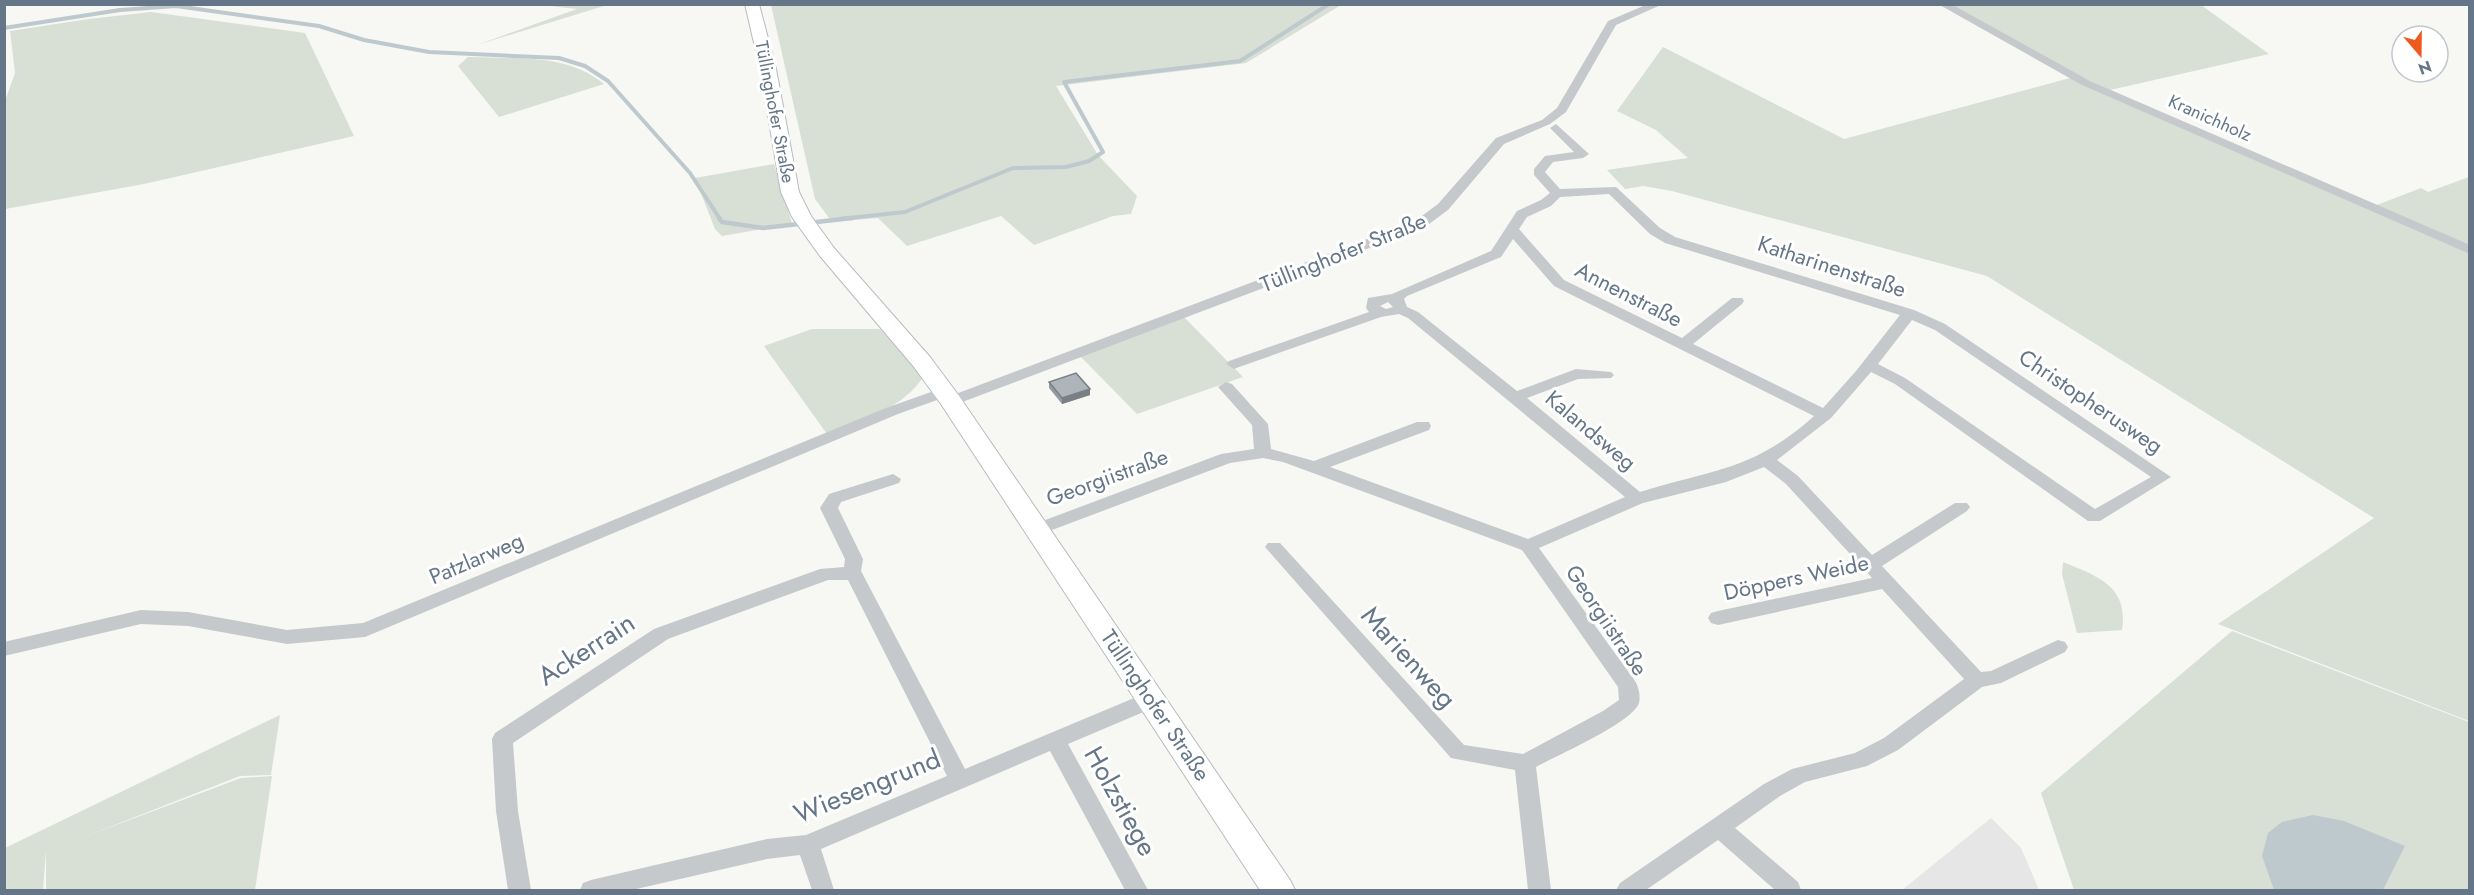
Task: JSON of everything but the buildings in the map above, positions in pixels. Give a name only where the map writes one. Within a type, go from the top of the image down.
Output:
[{"type":"main road","name":"Tüllinghofer Straße","points":[[752,4],[768,69],[790,192],[805,223],[948,396],[1153,699],[1278,891]]},
{"type":"street","name":"Tüllinghofer Straße","points":[[948,396],[1420,224],[1443,207],[1500,141],[1546,122],[1562,110],[1612,23],[1658,4]]},
{"type":"street","name":"Kranichholz","points":[[1943,4],[2086,83],[2469,250]]},
{"type":"street","points":[[1496,254],[1522,214],[1546,203],[1557,193],[1538,172],[1549,159],[1583,154],[1556,128]]},
{"type":"street","name":"Katharinenstraße","points":[[1528,546],[1637,499],[1730,476],[1766,460],[1800,438],[1825,415],[1869,365],[1909,313],[1670,240],[1655,231],[1612,190],[1557,193]]},
{"type":"street","name":"Annenstraße","points":[[1513,231],[1559,283],[1825,415]]},
{"type":"street","points":[[1234,364],[1379,313],[1373,308],[1373,301],[1383,297],[1398,304],[1402,293],[1496,254],[1516,252],[1533,254]]},
{"type":"street","name":"Annenstraße","points":[[1682,345],[1737,301]]},
{"type":"street","name":"Kalandsweg","points":[[1398,304],[1623,484],[1637,499]]},
{"type":"street","name":"Christopherusweg","points":[[1869,365],[1900,381],[2094,517],[2163,477],[1940,327],[1909,313]]},
{"type":"street","name":"Kalandsweg","points":[[1516,397],[1576,374],[1606,375]]},
{"type":"street","points":[[1226,387],[1260,424],[1263,453]]},
{"type":"street","name":"Patzlarweg","points":[[4,649],[141,617],[188,619],[287,637],[365,630],[892,411],[948,396]]},
{"type":"street","points":[[1317,466],[1423,426]]},
{"type":"street","name":"Georgiistraße","points":[[1038,529],[1227,458],[1263,453],[1317,466],[1528,546],[1628,686],[1629,703],[1610,717],[1525,763]]},
{"type":"street","name":"Döppers Weide","points":[[1766,460],[1792,480],[1869,566],[1977,680]]},
{"type":"street","points":[[893,479],[835,498],[829,508],[854,559],[852,573],[858,579],[960,780]]},
{"type":"street","name":"Döppers Weide","points":[[1869,566],[1962,507]]},
{"type":"street","name":"Marienweg","points":[[1274,547],[1458,753],[1525,763]]},
{"type":"street","name":"Ackerrain","points":[[519,891],[507,811],[502,739],[661,634],[826,574],[852,573]]},
{"type":"street","name":"Döppers Weide","points":[[1718,618],[1884,582]]},
{"type":"street","points":[[1628,891],[1772,790],[1800,775],[1860,760],[1891,744],[1977,680],[1994,678],[2058,647]]},
{"type":"street","name":"Wiesengrund","points":[[591,891],[767,849],[808,844],[1153,699]]},
{"type":"street","name":"Holzstiege","points":[[1055,740],[1137,891]]},
{"type":"street","points":[[1525,763],[1540,891]]},
{"type":"street","points":[[1719,827],[1790,889]]},
{"type":"street","points":[[808,844],[823,891]]},
{"type":"shaded area","points":[[771,4],[1341,5],[1246,63],[1056,86],[1098,155],[1137,196],[1131,214],[1113,216],[1034,245],[1001,216],[907,246],[878,218],[832,222],[815,199]]},
{"type":"shaded area","points":[[541,5],[607,5],[477,45],[577,9]]},
{"type":"shaded area","points":[[1945,5],[2201,5],[2269,54],[2110,90],[2042,59]]},
{"type":"shaded area","points":[[151,12],[305,33],[354,136],[144,184],[5,209],[5,101],[15,73],[10,31]]},
{"type":"shaded area","points":[[1663,47],[1844,139],[2074,77],[2369,208],[2421,188],[2428,192],[2469,177],[2469,721],[2218,624],[2374,518],[1987,276],[1672,191],[1643,186],[1625,189],[1607,170],[1688,158],[1656,130],[1617,111]]},
{"type":"shaded area","points":[[468,57],[521,58],[557,62],[589,74],[604,84],[499,117],[458,66]]},
{"type":"shaded area","points":[[774,164],[792,224],[722,236],[715,229],[695,178]]},
{"type":"shaded area","points":[[1183,316],[1243,377],[1137,414],[1079,355]]},
{"type":"shaded area","points":[[812,329],[880,329],[923,377],[915,388],[893,405],[827,434],[764,346]]},
{"type":"shaded area","points":[[2063,562],[2088,572],[2108,585],[2115,593],[2121,603],[2122,630],[2077,633],[2062,574]]},
{"type":"shaded area","points":[[2232,631],[2469,722],[2469,890],[2074,890],[2041,793]]},
{"type":"shaded area","points":[[280,715],[271,775],[240,776],[84,837],[241,778],[272,776],[255,890],[46,890],[46,851],[43,890],[5,890],[5,848]]},
{"type":"shaded area","points":[[2313,815],[2344,821],[2405,846],[2383,890],[2274,890],[2262,856],[2268,833],[2282,822]]},
{"type":"shaded area","points":[[1991,818],[2021,848],[2039,890],[1902,890]]},
{"type":"waterway","points":[[839,219],[905,212],[1013,168],[1066,167],[1089,161],[1103,152],[1064,82],[1240,61],[1329,4]]},
{"type":"waterway","points":[[4,28],[120,10],[176,6],[319,26],[364,40],[429,52],[559,58],[585,66],[608,81],[690,173],[720,219]]},
{"type":"waterway","points":[[719,218],[722,222],[763,228],[852,218]]}]
